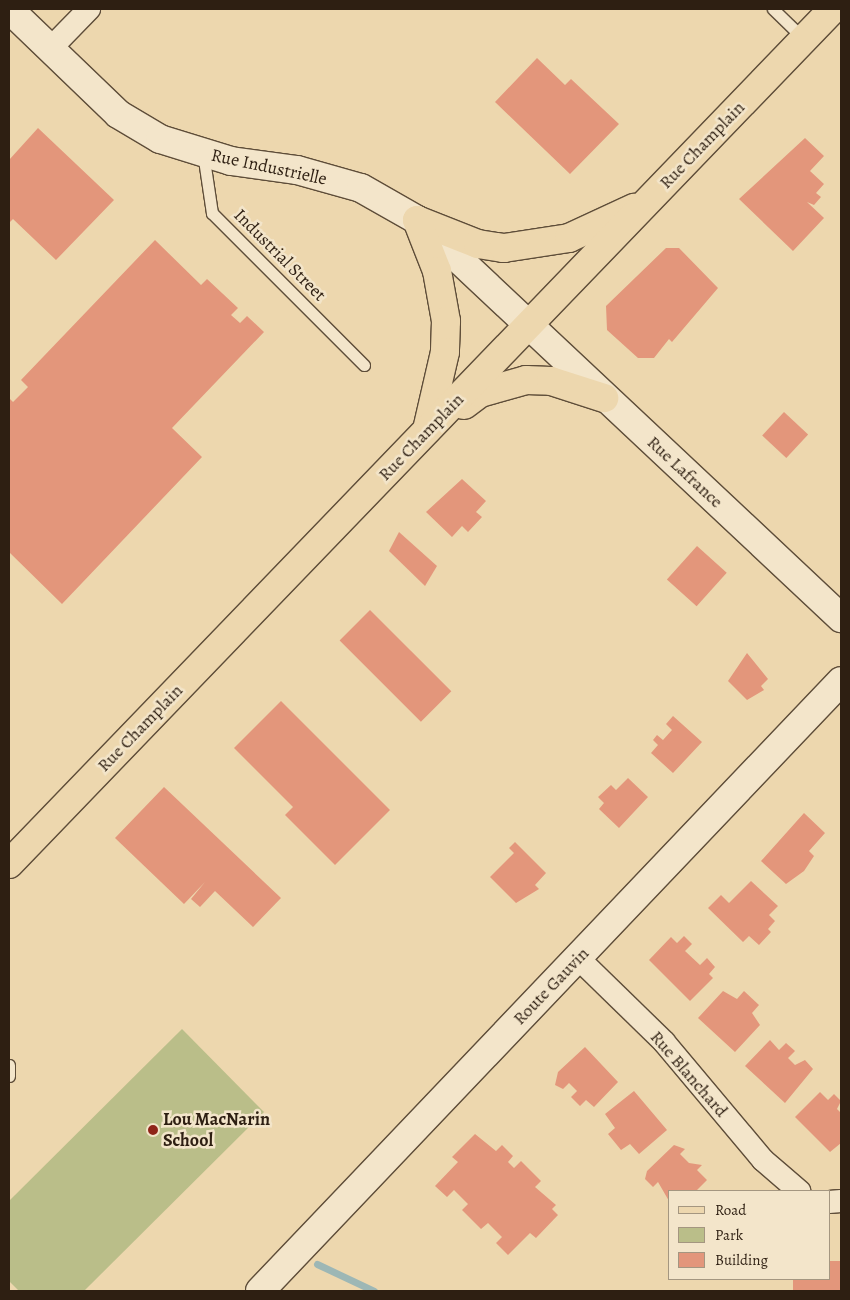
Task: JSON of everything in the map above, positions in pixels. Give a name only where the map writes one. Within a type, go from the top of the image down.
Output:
[{"type":"main road","name":"Rue Champlain","points":[[9,864],[833,9]]},
{"type":"main road","points":[[417,220],[478,244],[537,246],[569,238],[647,203]]},
{"type":"main road","points":[[417,220],[438,271],[446,321],[445,352],[427,430]]},
{"type":"main road","points":[[427,430],[480,394],[507,383],[551,381],[604,398]]},
{"type":"street","name":"Rue Industrielle","points":[[10,9],[118,114],[160,139],[203,154],[297,170],[361,188],[417,220],[528,326]]},
{"type":"street","points":[[50,48],[89,9]]},
{"type":"street","name":"Rue Lafrance","points":[[528,326],[841,618]]},
{"type":"street","name":"Route Gauvin","points":[[260,1291],[841,681]]},
{"type":"street","name":"Rue Blanchard","points":[[578,958],[664,1042],[763,1160],[798,1190]]},
{"type":"lane","points":[[773,9],[804,39]]},
{"type":"lane","name":"Industrial Street","points":[[203,154],[212,213],[364,365]]},
{"type":"lane","points":[[9,1065],[9,1076]]},
{"type":"green space","points":[[182,1029],[264,1112],[84,1291],[19,1291],[9,1281],[9,1201]]},
{"type":"building","points":[[537,58],[565,85],[571,79],[619,124],[570,174],[495,102]]},
{"type":"building","points":[[38,128],[114,200],[56,260],[13,219],[9,223],[9,160]]},
{"type":"building","points":[[805,138],[824,156],[810,171],[824,184],[816,193],[821,197],[814,205],[807,202],[824,218],[793,251],[739,199]]},
{"type":"building","points":[[155,240],[201,285],[207,279],[238,308],[231,315],[240,323],[247,316],[264,332],[172,428],[202,457],[62,604],[9,552],[9,398],[13,402],[28,387],[21,380]]},
{"type":"building","points":[[666,248],[679,248],[718,288],[672,342],[669,339],[654,358],[638,358],[607,330],[606,306]]},
{"type":"building","points":[[784,412],[808,435],[786,458],[762,435]]},
{"type":"building","points":[[462,479],[486,501],[476,512],[482,517],[468,532],[462,526],[452,537],[426,512]]},
{"type":"building","points":[[399,532],[437,566],[425,586],[389,551]]},
{"type":"building","points":[[697,546],[727,573],[697,606],[667,579]]},
{"type":"building","points":[[370,610],[451,691],[421,722],[340,640]]},
{"type":"building","points":[[747,653],[768,679],[761,686],[764,690],[747,700],[728,681]]},
{"type":"building","points":[[281,701],[390,810],[335,865],[285,815],[293,807],[234,748]]},
{"type":"building","points":[[673,716],[702,742],[673,773],[651,753],[658,745],[653,740],[657,735],[663,740],[672,730],[666,724]]},
{"type":"building","points":[[628,778],[648,797],[619,828],[599,809],[604,803],[598,797],[611,785],[616,790]]},
{"type":"building","points":[[164,787],[281,898],[253,927],[215,891],[200,907],[191,899],[205,882],[184,904],[115,838]]},
{"type":"building","points":[[804,813],[825,833],[809,851],[814,856],[804,871],[786,884],[761,861]]},
{"type":"building","points":[[515,842],[546,873],[535,885],[539,889],[516,903],[490,877],[514,853],[509,848]]},
{"type":"building","points":[[751,881],[778,906],[769,915],[775,921],[768,929],[771,932],[759,945],[749,936],[743,942],[708,908],[721,895],[729,903]]},
{"type":"building","points":[[684,936],[692,944],[685,951],[700,965],[707,958],[715,967],[709,974],[713,978],[690,1001],[649,960],[671,937],[677,943]]},
{"type":"building","points":[[723,991],[737,999],[744,991],[759,1005],[752,1013],[760,1025],[735,1052],[698,1018]]},
{"type":"building","points":[[770,1040],[779,1050],[786,1043],[795,1051],[788,1058],[795,1065],[805,1060],[813,1069],[785,1103],[745,1066]]},
{"type":"building","points":[[585,1047],[618,1082],[594,1107],[586,1100],[580,1106],[571,1097],[577,1091],[569,1083],[563,1089],[555,1085],[558,1072]]},
{"type":"building","points":[[634,1091],[667,1130],[639,1154],[630,1144],[621,1150],[608,1134],[615,1128],[605,1114]]},
{"type":"building","points":[[820,1092],[828,1100],[834,1094],[841,1101],[837,1109],[841,1113],[841,1143],[830,1152],[795,1117]]},
{"type":"building","points":[[475,1134],[496,1151],[502,1145],[513,1156],[508,1162],[514,1168],[521,1161],[541,1181],[535,1187],[556,1205],[552,1209],[558,1215],[536,1238],[530,1233],[508,1255],[496,1243],[502,1237],[488,1223],[481,1229],[462,1210],[468,1204],[454,1190],[447,1197],[435,1186],[458,1162],[452,1157]]},
{"type":"building","points":[[674,1145],[685,1149],[680,1154],[689,1163],[702,1165],[697,1170],[707,1180],[697,1190],[668,1190],[668,1199],[658,1182],[653,1187],[645,1179],[647,1171]]},
{"type":"building","points":[[830,1261],[841,1261],[841,1291],[793,1291],[793,1280],[830,1280]]},
{"type":"waterway","points":[[317,1264],[374,1291]]},
{"type":"place","name":"Lou MacNarin School","points":[[153,1130]]}]
